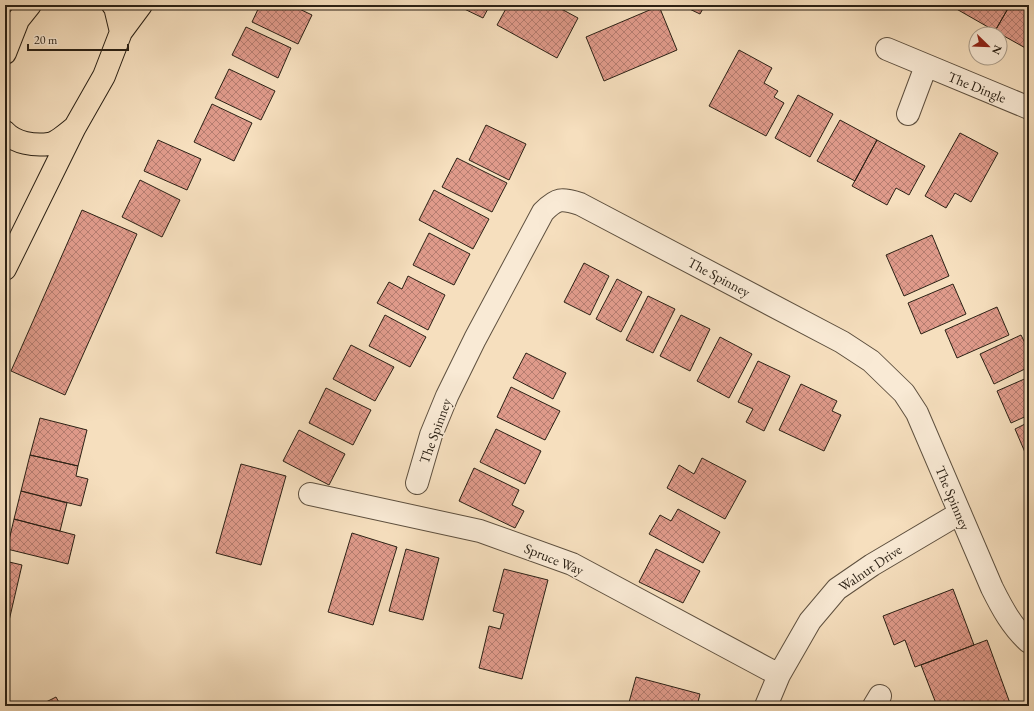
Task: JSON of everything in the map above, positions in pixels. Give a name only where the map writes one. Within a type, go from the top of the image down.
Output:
[{"type":"main road","points":[[113,5],[115,7],[121,32]]},
{"type":"main road","points":[[5,268],[75,128],[104,76],[121,32],[141,5]]},
{"type":"main road","points":[[5,53],[24,10]]},
{"type":"main road","points":[[5,132],[24,144],[50,144],[75,128]]},
{"type":"street","name":"The Dingle","points":[[887,49],[1029,108]]},
{"type":"street","points":[[908,114],[926,66]]},
{"type":"street","name":"The Spinney","points":[[417,484],[431,435],[447,396],[479,332],[542,212],[553,202],[565,200],[580,204],[842,342],[871,361],[904,394],[917,413],[992,588],[1006,614],[1019,633],[1029,642]]},
{"type":"street","name":"Spruce Way","points":[[310,494],[480,531],[572,564],[779,675]]},
{"type":"street","name":"Walnut Drive","points":[[766,706],[779,675],[810,621],[837,589],[872,565],[960,513]]},
{"type":"building","points":[[260,5],[291,5],[312,15],[298,44],[252,22]]},
{"type":"building","points":[[456,5],[490,5],[483,18]]},
{"type":"building","points":[[508,5],[554,5],[578,18],[557,58],[497,25]]},
{"type":"building","points":[[681,5],[705,5],[700,14]]},
{"type":"building","points":[[954,5],[1010,5],[998,26],[986,26],[953,7]]},
{"type":"building","points":[[1010,5],[1029,5],[1029,50],[1008,38],[1008,26],[998,26]]},
{"type":"building","points":[[659,6],[677,50],[604,81],[586,37]]},
{"type":"building","points":[[246,27],[291,48],[278,78],[232,55]]},
{"type":"building","points":[[739,50],[772,68],[764,83],[778,91],[774,97],[784,103],[766,136],[709,106]]},
{"type":"building","points":[[229,69],[275,91],[261,120],[215,98]]},
{"type":"building","points":[[798,95],[833,114],[810,157],[775,138]]},
{"type":"building","points":[[212,104],[252,123],[234,161],[194,142]]},
{"type":"building","points":[[840,120],[877,140],[855,181],[817,161]]},
{"type":"building","points":[[486,125],[526,144],[509,180],[469,160]]},
{"type":"building","points":[[960,133],[998,153],[971,202],[955,193],[946,208],[925,196]]},
{"type":"building","points":[[158,140],[201,159],[187,190],[144,171]]},
{"type":"building","points":[[877,140],[925,166],[909,195],[896,188],[887,205],[852,186]]},
{"type":"building","points":[[457,158],[507,183],[492,212],[442,187]]},
{"type":"building","points":[[140,180],[180,200],[162,237],[122,217]]},
{"type":"building","points":[[434,190],[489,219],[473,249],[419,220]]},
{"type":"building","points":[[82,210],[137,234],[65,395],[11,371]]},
{"type":"building","points":[[429,233],[470,254],[454,285],[413,265]]},
{"type":"building","points":[[932,235],[949,276],[904,296],[886,255]]},
{"type":"building","points":[[584,263],[609,276],[590,315],[564,302]]},
{"type":"building","points":[[408,276],[445,295],[428,330],[377,303],[389,282],[402,289]]},
{"type":"building","points":[[617,279],[642,292],[621,332],[596,319]]},
{"type":"building","points":[[953,284],[966,314],[921,334],[908,303]]},
{"type":"building","points":[[648,296],[675,309],[653,353],[626,340]]},
{"type":"building","points":[[997,307],[1009,335],[957,358],[945,330]]},
{"type":"building","points":[[385,315],[426,337],[410,367],[369,346]]},
{"type":"building","points":[[681,315],[710,329],[690,371],[660,356]]},
{"type":"building","points":[[1021,335],[1029,351],[1029,367],[994,384],[980,354]]},
{"type":"building","points":[[720,337],[752,354],[729,398],[697,381]]},
{"type":"building","points":[[351,345],[394,367],[375,401],[333,379]]},
{"type":"building","points":[[526,353],[566,373],[553,399],[513,378]]},
{"type":"building","points":[[758,361],[790,376],[764,431],[746,422],[753,409],[738,402]]},
{"type":"building","points":[[1029,377],[1029,415],[1011,423],[997,391]]},
{"type":"building","points":[[801,384],[837,401],[832,411],[841,415],[824,451],[779,430]]},
{"type":"building","points":[[511,387],[560,411],[545,440],[497,417]]},
{"type":"building","points":[[326,388],[371,410],[353,445],[309,423]]},
{"type":"building","points":[[40,418],[87,430],[78,466],[30,455]]},
{"type":"building","points":[[1029,422],[1029,456],[1027,457],[1015,429]]},
{"type":"building","points":[[496,429],[541,451],[525,484],[480,462]]},
{"type":"building","points":[[299,430],[345,454],[329,485],[283,461]]},
{"type":"building","points":[[30,455],[78,466],[76,476],[88,479],[81,506],[21,491]]},
{"type":"building","points":[[702,458],[746,481],[725,519],[667,488],[679,465],[694,474]]},
{"type":"building","points":[[241,464],[286,476],[261,565],[216,553]]},
{"type":"building","points":[[474,468],[519,490],[512,505],[524,511],[515,528],[459,501]]},
{"type":"building","points":[[21,491],[67,503],[60,531],[14,519]]},
{"type":"building","points":[[678,509],[720,532],[703,563],[649,534],[660,515],[671,521]]},
{"type":"building","points":[[14,519],[75,535],[68,564],[7,549]]},
{"type":"building","points":[[352,533],[397,547],[373,625],[328,612]]},
{"type":"building","points":[[406,549],[439,558],[423,620],[389,611]]},
{"type":"building","points":[[656,549],[700,571],[683,603],[639,582]]},
{"type":"building","points":[[5,561],[22,565],[5,638]]},
{"type":"building","points":[[504,569],[548,580],[522,679],[479,668],[489,626],[500,629],[504,614],[493,611]]},
{"type":"building","points":[[953,589],[974,645],[915,667],[905,640],[894,645],[883,616]]},
{"type":"building","points":[[987,640],[1011,706],[937,706],[921,665]]},
{"type":"building","points":[[636,677],[700,694],[697,706],[628,706]]},
{"type":"building","points":[[56,697],[61,706],[38,706]]}]
